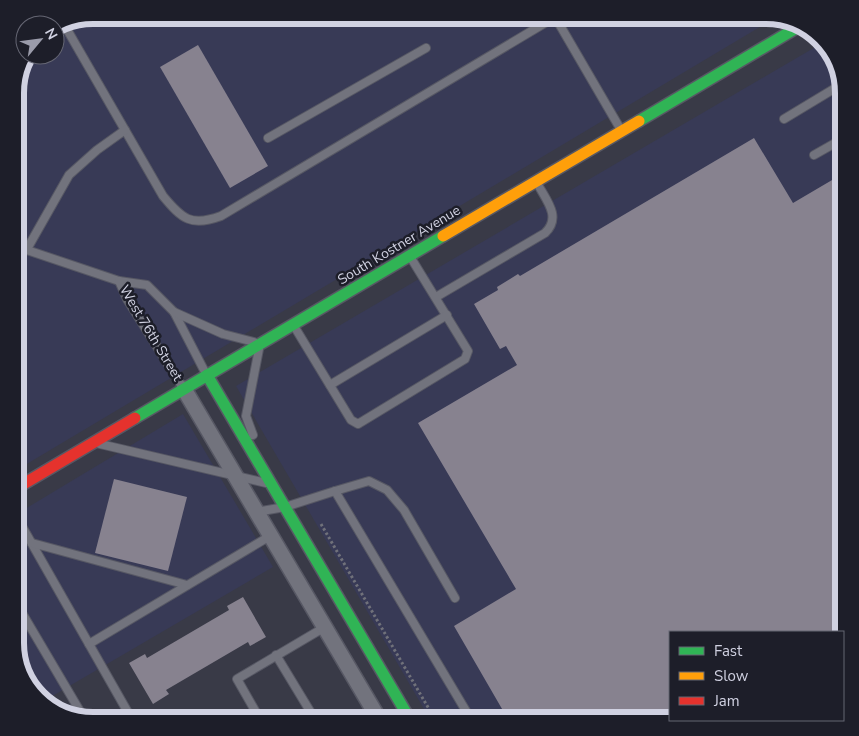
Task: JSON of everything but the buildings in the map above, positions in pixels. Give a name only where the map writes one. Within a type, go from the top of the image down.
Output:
[{"type":"street","name":"South Kostner Avenue","points":[[24,484],[794,29]]},
{"type":"street","name":"West 76th Street","points":[[207,375],[406,712]]},
{"type":"street","name":"West 76th Street","points":[[184,389],[375,712]]},
{"type":"lane","points":[[67,29],[163,196],[176,212],[189,220],[206,221],[228,212],[541,24]]},
{"type":"lane","points":[[559,24],[622,131]]},
{"type":"lane","points":[[268,138],[426,48]]},
{"type":"lane","points":[[784,119],[835,88]]},
{"type":"lane","points":[[27,249],[69,174],[97,150],[125,130]]},
{"type":"lane","points":[[814,155],[835,143]]},
{"type":"lane","points":[[436,297],[551,228],[553,223],[552,210],[536,181]]},
{"type":"lane","points":[[24,248],[119,281]]},
{"type":"lane","points":[[293,325],[351,420],[358,424],[465,359],[468,351],[410,256]]},
{"type":"lane","name":"West 76th Street","points":[[119,281],[146,285],[174,312],[207,375]]},
{"type":"lane","name":"West 76th Street","points":[[119,281],[127,298],[184,389]]},
{"type":"lane","points":[[174,312],[224,334],[260,344],[246,416],[271,484]]},
{"type":"lane","points":[[330,385],[447,315]]},
{"type":"lane","points":[[93,443],[271,484]]},
{"type":"lane","points":[[256,512],[285,507],[369,481],[387,490],[404,510],[455,598]]},
{"type":"lane","points":[[335,491],[467,712]]},
{"type":"lane","points":[[24,529],[128,712]]},
{"type":"lane","points":[[89,644],[270,536]]},
{"type":"lane","points":[[32,543],[187,585]]},
{"type":"lane","points":[[24,616],[80,711]]},
{"type":"lane","points":[[256,712],[237,678],[324,627]]},
{"type":"lane","points":[[276,655],[311,712]]},
{"type":"path","points":[[321,524],[431,712]]},
{"type":"shaded area","points":[[93,24],[765,24],[24,466],[24,88],[30,65],[65,65],[65,30],[79,25]]},
{"type":"shaded area","points":[[817,46],[824,54],[834,79],[835,93],[835,631],[669,631],[669,712],[426,712],[236,386]]},
{"type":"shaded area","points":[[183,414],[273,567],[50,697],[38,685],[31,674],[24,648],[24,510]]},
{"type":"traffic: fast","points":[[639,121],[794,29]]},
{"type":"traffic: fast","points":[[135,418],[443,236]]},
{"type":"traffic: fast","points":[[207,375],[406,712]]},
{"type":"traffic: slow","points":[[443,236],[639,121]]},
{"type":"traffic: jam","points":[[24,484],[135,418]]}]
